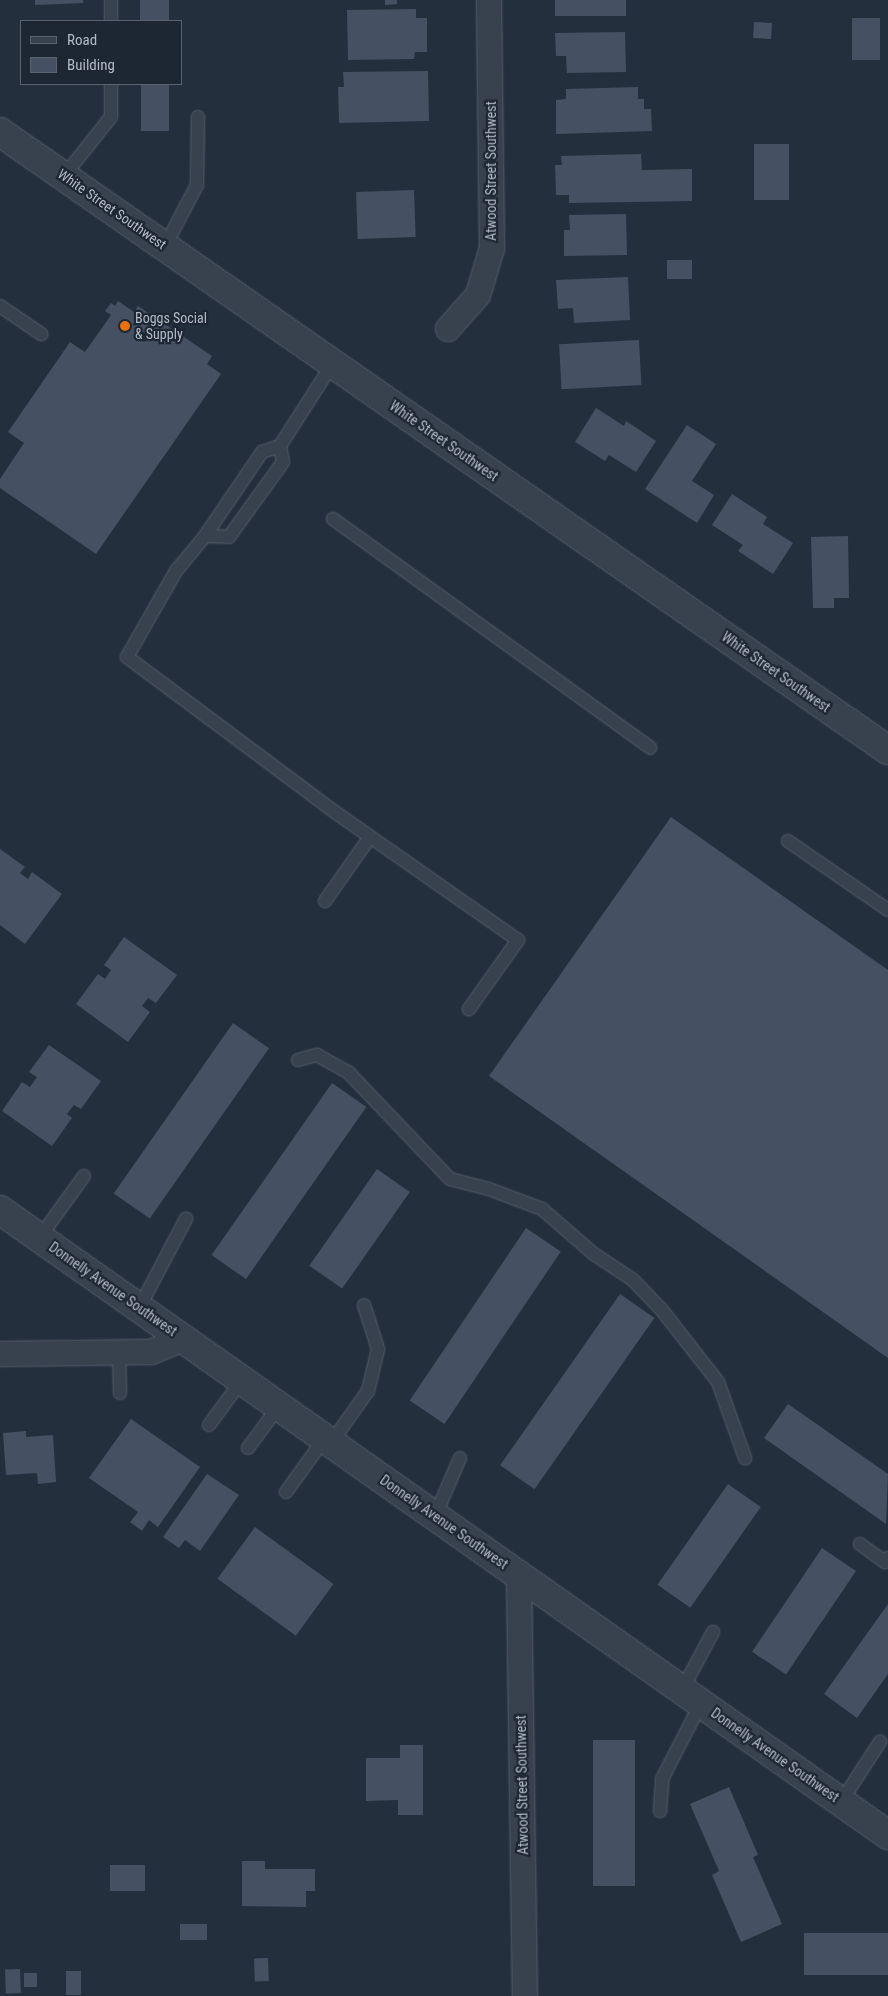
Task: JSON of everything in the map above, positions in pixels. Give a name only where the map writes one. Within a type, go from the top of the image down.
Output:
[{"type":"street","name":"Atwood Street Southwest","points":[[448,329],[478,295],[492,248],[490,0]]},
{"type":"street","name":"White Street Southwest","points":[[0,132],[888,750]]},
{"type":"street","name":"Donnelly Avenue Southwest","points":[[0,1210],[888,1835]]},
{"type":"street","points":[[0,1354],[151,1352],[183,1339]]},
{"type":"street","name":"Atwood Street Southwest","points":[[519,1575],[525,1996]]},
{"type":"lane","points":[[111,0],[111,20]]},
{"type":"lane","points":[[64,176],[111,117],[111,85]]},
{"type":"lane","points":[[165,246],[198,185],[198,117]]},
{"type":"lane","points":[[0,306],[41,334]]},
{"type":"lane","points":[[333,363],[280,446],[262,452],[205,536],[176,571],[126,657],[370,837],[518,940],[470,1009]]},
{"type":"lane","points":[[205,536],[229,536],[283,462],[280,446]]},
{"type":"lane","points":[[333,519],[650,748]]},
{"type":"lane","points":[[325,901],[370,837]]},
{"type":"lane","points":[[788,841],[888,910]]},
{"type":"lane","points":[[298,1060],[317,1055],[348,1072],[450,1179],[489,1189],[542,1209],[594,1254],[633,1280],[661,1309],[718,1382],[745,1458]]},
{"type":"lane","points":[[40,1237],[84,1176]]},
{"type":"lane","points":[[139,1308],[186,1219]]},
{"type":"lane","points":[[286,1492],[368,1391],[378,1349],[364,1305]]},
{"type":"lane","points":[[119,1352],[120,1393]]},
{"type":"lane","points":[[209,1425],[242,1380]]},
{"type":"lane","points":[[248,1448],[278,1406]]},
{"type":"lane","points":[[435,1516],[460,1458]]},
{"type":"lane","points":[[860,1544],[885,1562],[888,1558]]},
{"type":"lane","points":[[660,1811],[662,1779],[713,1632]]},
{"type":"lane","points":[[841,1802],[880,1742]]},
{"type":"building","points":[[35,0],[83,0],[83,3],[35,5]]},
{"type":"building","points":[[140,0],[169,0],[169,20],[140,20]]},
{"type":"building","points":[[385,0],[397,0],[397,4],[385,5]]},
{"type":"building","points":[[555,0],[626,0],[626,16],[555,16]]},
{"type":"building","points":[[416,9],[416,18],[427,18],[427,52],[415,52],[414,59],[348,60],[347,10]]},
{"type":"building","points":[[852,18],[880,18],[880,60],[852,60]]},
{"type":"building","points":[[754,22],[772,23],[771,39],[753,38]]},
{"type":"building","points":[[625,32],[626,72],[567,73],[566,56],[556,56],[555,33]]},
{"type":"building","points":[[428,71],[429,121],[339,123],[338,87],[344,87],[343,72]]},
{"type":"building","points":[[141,85],[169,85],[169,131],[141,131]]},
{"type":"building","points":[[638,87],[638,99],[644,99],[644,109],[651,109],[652,131],[556,134],[556,100],[566,99],[566,89]]},
{"type":"building","points":[[754,144],[789,144],[789,200],[754,200]]},
{"type":"building","points":[[641,154],[642,170],[692,169],[692,201],[569,203],[569,195],[556,195],[555,165],[562,165],[561,156]]},
{"type":"building","points":[[414,190],[416,237],[358,239],[356,192]]},
{"type":"building","points":[[626,214],[627,255],[564,256],[564,230],[570,230],[569,215]]},
{"type":"building","points":[[667,260],[692,260],[692,279],[667,279]]},
{"type":"building","points":[[628,277],[630,320],[574,323],[573,308],[558,309],[556,280]]},
{"type":"building","points":[[118,301],[134,312],[138,306],[212,356],[207,364],[221,374],[96,554],[0,488],[0,479],[24,443],[8,432],[70,342],[85,352],[111,315],[105,311],[111,303],[115,306]]},
{"type":"building","points":[[639,340],[641,385],[561,389],[559,344]]},
{"type":"building","points":[[596,408],[624,426],[626,421],[656,441],[636,472],[609,455],[605,461],[575,442]]},
{"type":"building","points":[[687,425],[716,444],[692,481],[714,495],[697,523],[645,489]]},
{"type":"building","points":[[732,494],[767,517],[763,524],[793,543],[773,574],[738,551],[743,545],[712,525]]},
{"type":"building","points":[[848,536],[849,598],[834,598],[834,608],[813,608],[811,537]]},
{"type":"building","points":[[671,817],[888,970],[888,1358],[489,1076]]},
{"type":"building","points":[[0,849],[25,867],[20,873],[28,879],[32,872],[62,894],[25,944],[0,925]]},
{"type":"building","points":[[124,937],[177,975],[156,1003],[148,998],[142,1006],[150,1012],[128,1042],[76,1004],[98,974],[105,979],[111,970],[104,965]]},
{"type":"building","points":[[233,1023],[269,1048],[150,1219],[114,1193]]},
{"type":"building","points":[[49,1045],[101,1081],[81,1109],[74,1105],[67,1114],[72,1118],[52,1146],[2,1111],[22,1082],[30,1087],[37,1077],[29,1072]]},
{"type":"building","points":[[332,1083],[366,1107],[246,1279],[212,1255]]},
{"type":"building","points":[[377,1169],[410,1192],[342,1289],[309,1266]]},
{"type":"building","points":[[526,1228],[561,1251],[445,1424],[410,1400]]},
{"type":"building","points":[[620,1294],[654,1318],[535,1489],[500,1465]]},
{"type":"building","points":[[788,1404],[888,1474],[886,1524],[764,1438]]},
{"type":"building","points":[[131,1419],[200,1467],[158,1527],[149,1520],[142,1531],[130,1522],[138,1512],[89,1478]]},
{"type":"building","points":[[26,1431],[26,1437],[53,1435],[56,1482],[38,1484],[37,1473],[6,1475],[3,1433]]},
{"type":"building","points":[[207,1474],[239,1495],[200,1551],[185,1540],[179,1548],[163,1537]]},
{"type":"building","points":[[728,1484],[761,1507],[690,1608],[657,1585]]},
{"type":"building","points":[[255,1527],[333,1584],[296,1636],[217,1579]]},
{"type":"building","points":[[822,1548],[856,1571],[786,1675],[752,1652]]},
{"type":"building","points":[[888,1604],[888,1674],[857,1718],[824,1694]]},
{"type":"building","points":[[593,1740],[635,1740],[635,1886],[593,1886]]},
{"type":"building","points":[[400,1745],[423,1745],[423,1815],[398,1815],[398,1800],[366,1801],[366,1758],[400,1758]]},
{"type":"building","points":[[729,1787],[758,1855],[753,1857],[782,1924],[741,1942],[712,1875],[719,1871],[690,1804]]},
{"type":"building","points":[[242,1861],[265,1861],[265,1869],[315,1869],[315,1891],[306,1891],[306,1907],[242,1906]]},
{"type":"building","points":[[110,1865],[145,1865],[145,1891],[110,1891]]},
{"type":"building","points":[[180,1924],[207,1924],[207,1940],[180,1940]]},
{"type":"building","points":[[804,1933],[888,1933],[888,1975],[804,1975]]},
{"type":"building","points":[[254,1958],[268,1958],[269,1981],[255,1981]]},
{"type":"building","points":[[20,1969],[21,1993],[6,1994],[5,1970]]},
{"type":"building","points":[[66,1971],[81,1971],[81,1995],[66,1995]]},
{"type":"building","points":[[24,1973],[37,1973],[37,1987],[24,1987]]},
{"type":"place","name":"Boggs Social & Supply","points":[[125,326]]}]
